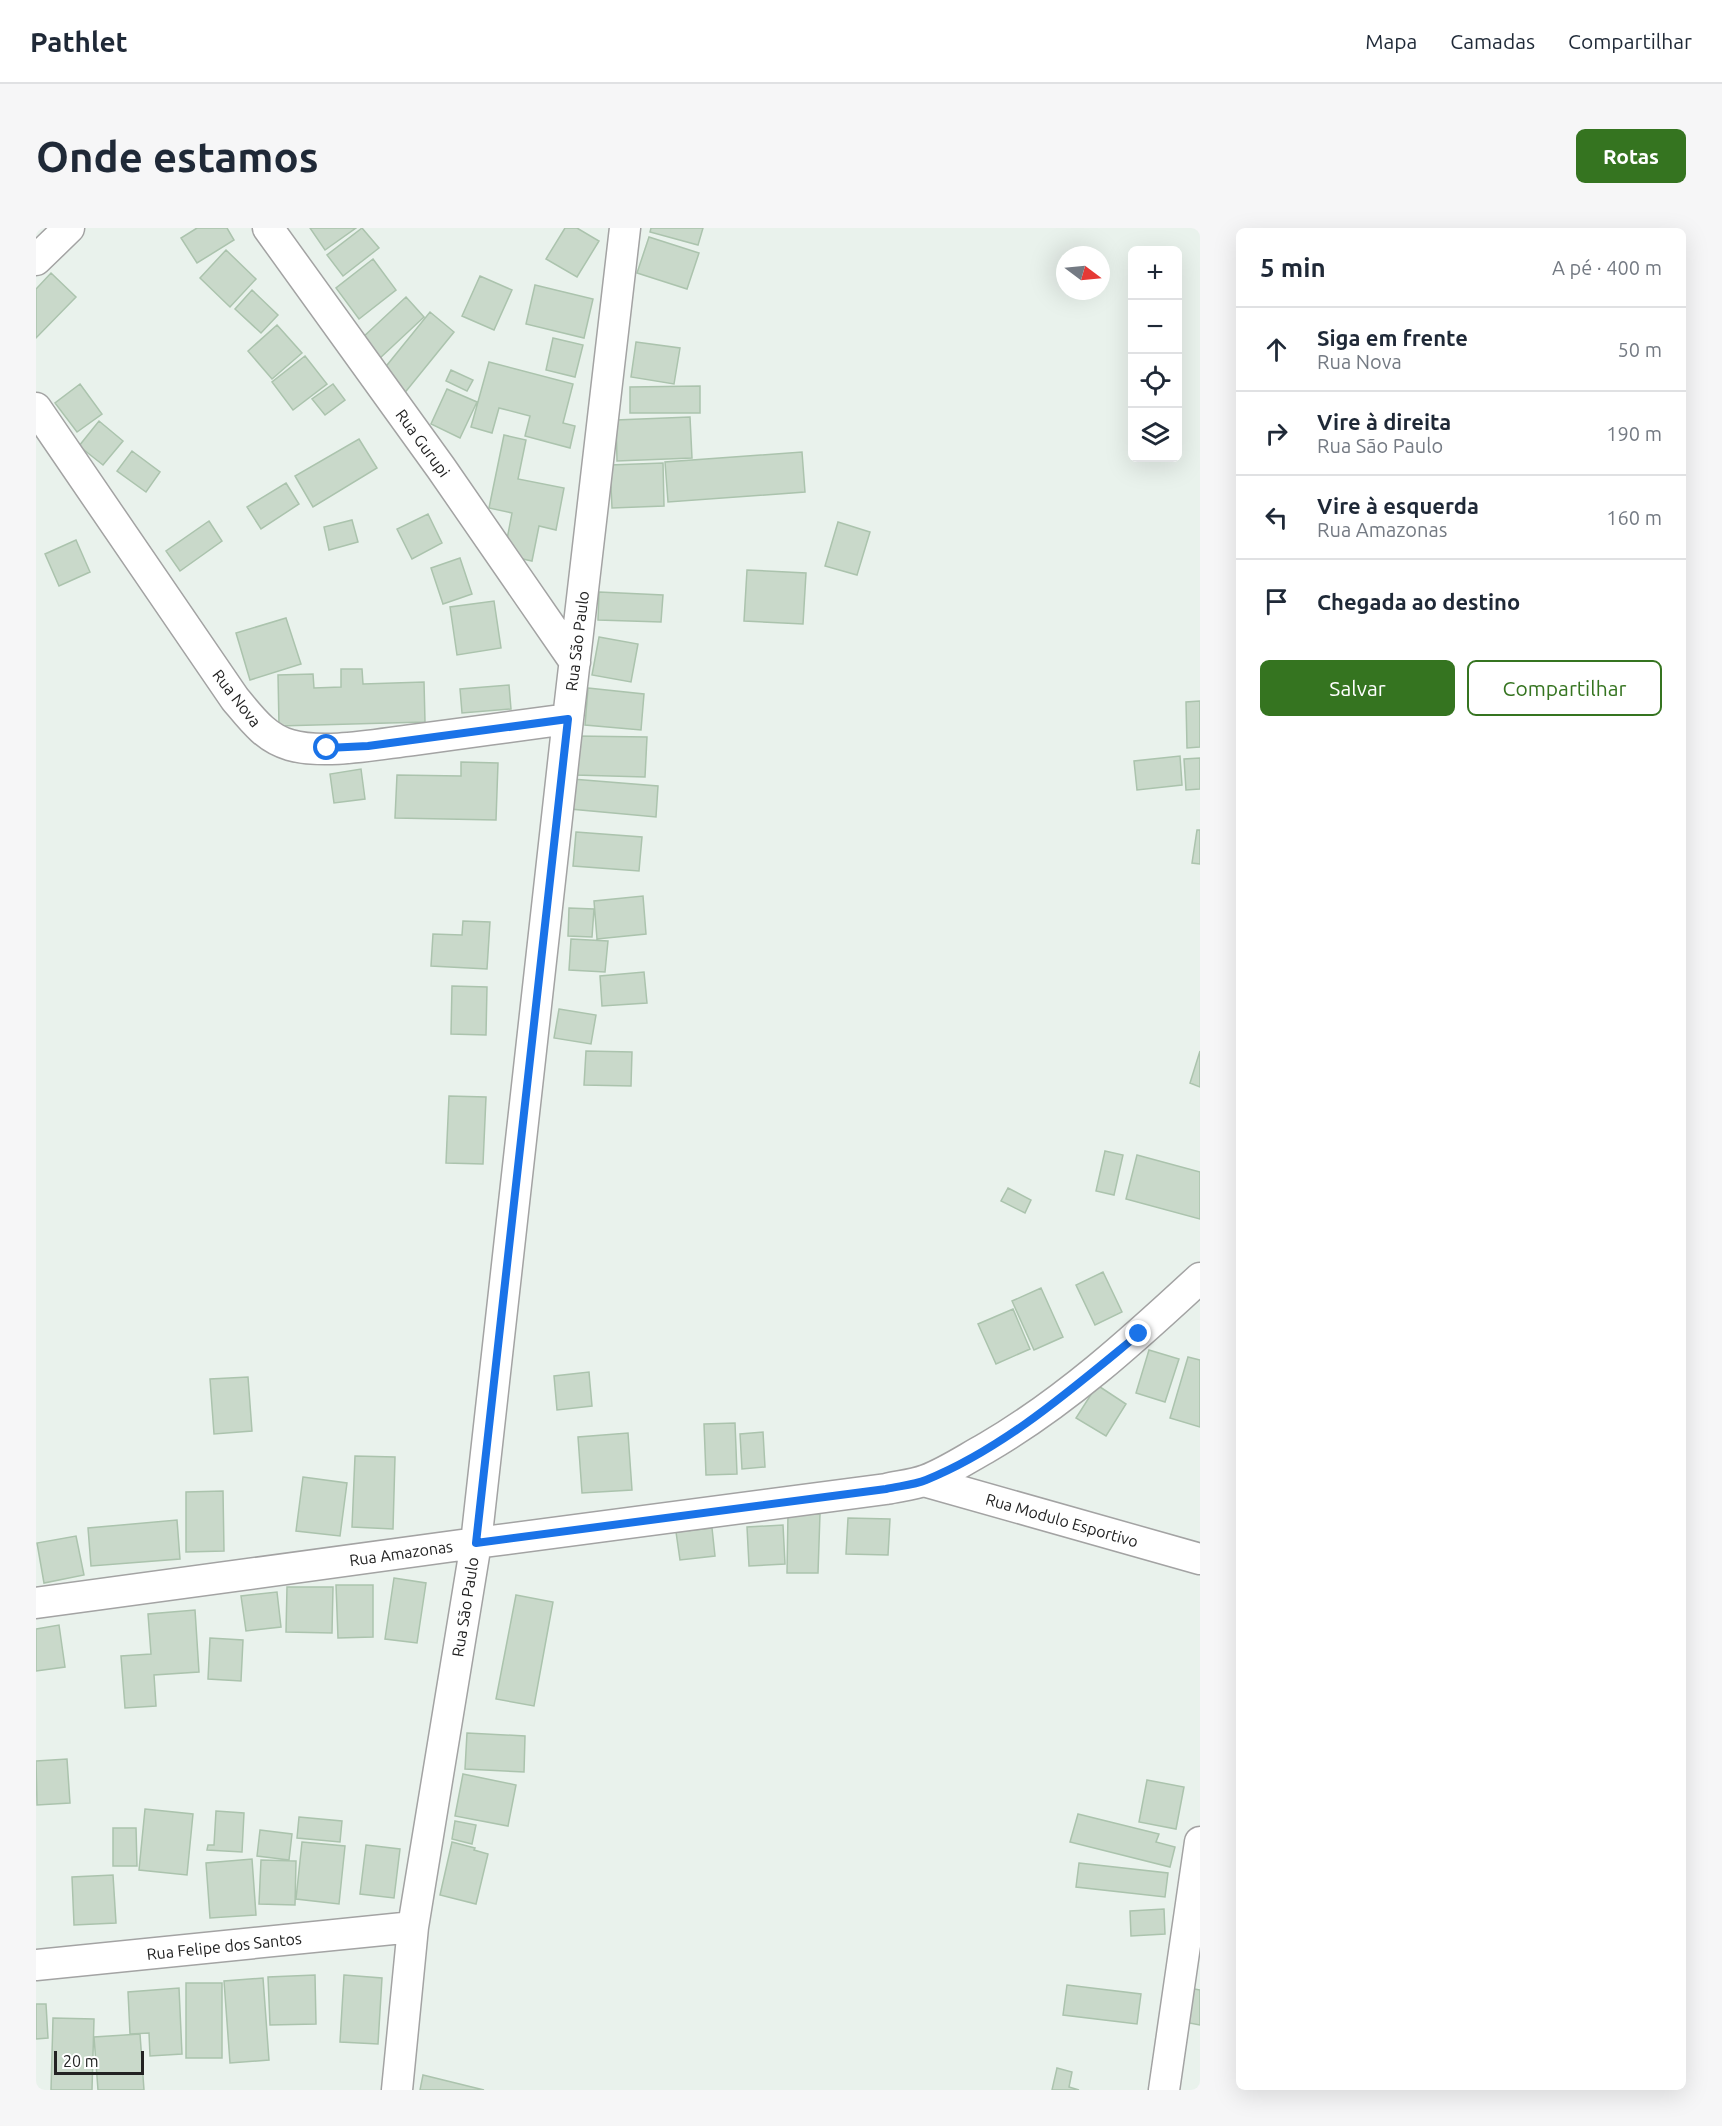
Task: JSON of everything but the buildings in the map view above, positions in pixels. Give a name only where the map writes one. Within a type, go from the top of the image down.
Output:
[{"type":"street","points":[[36,260],[69,228]]},
{"type":"street","name":"Rua Gurupi","points":[[268,228],[441,468],[575,662]]},
{"type":"street","name":"Rua São Paulo","points":[[397,2090],[413,1927],[476,1543],[625,228]]},
{"type":"street","name":"Rua Nova","points":[[36,408],[235,699],[258,727],[273,738],[306,748],[357,747],[568,719]]},
{"type":"street","name":"Rua Amazonas","points":[[36,1603],[886,1489],[924,1481],[1011,1433],[1074,1388],[1139,1334],[1200,1278]]},
{"type":"street","name":"Rua Modulo Esportivo","points":[[924,1481],[1200,1559]]},
{"type":"street","points":[[1164,2090],[1200,1842]]},
{"type":"street","name":"Rua Felipe dos Santos","points":[[36,1965],[413,1927]]},
{"type":"route","points":[[327,748],[368,746],[568,719],[476,1543],[886,1489],[924,1481],[1011,1433],[1074,1388],[1139,1334]]}]
